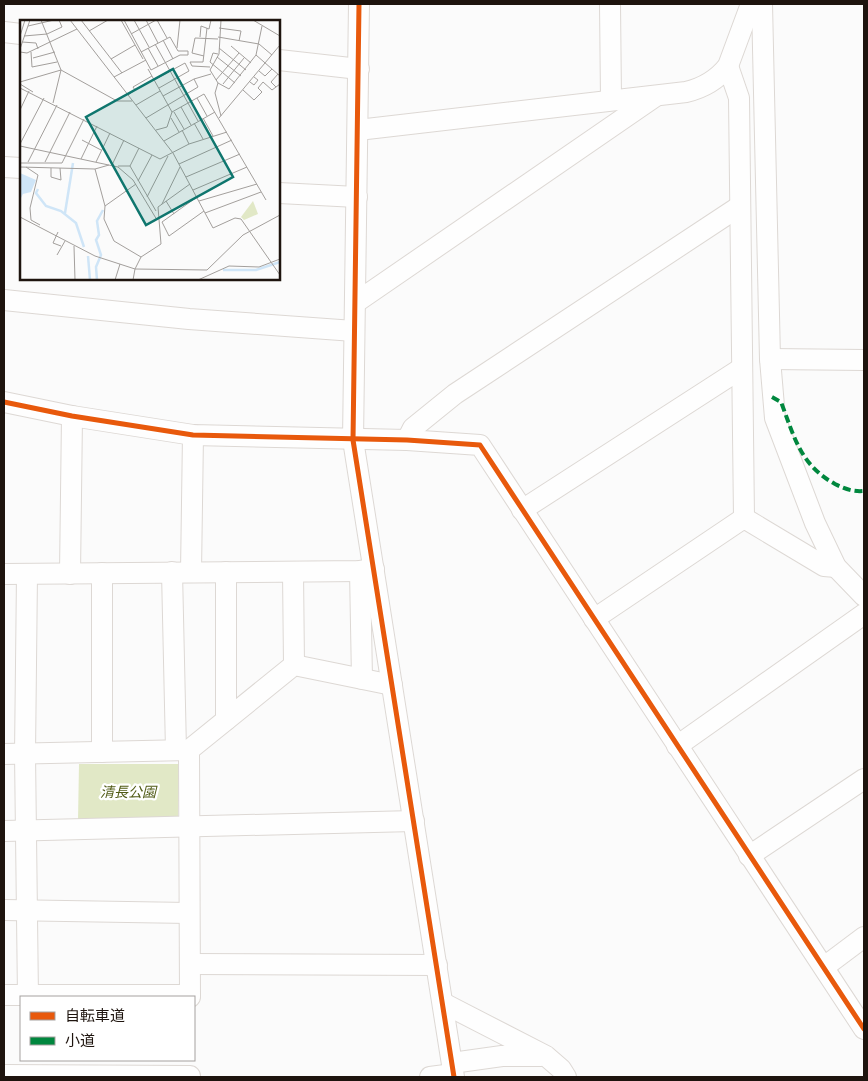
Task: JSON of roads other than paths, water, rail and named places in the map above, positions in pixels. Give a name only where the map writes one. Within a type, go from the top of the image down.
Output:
[{"type":"street","points":[[360,4],[353,440],[367,570],[392,685],[453,1072]]},
{"type":"street","points":[[610,4],[611,100]]},
{"type":"street","points":[[358,130],[657,95],[701,88],[721,75],[728,66],[751,4]]},
{"type":"street","points":[[762,4],[770,359],[775,418],[815,524],[836,567],[864,596]]},
{"type":"street","points":[[4,32],[20,34]]},
{"type":"street","points":[[280,60],[359,69]]},
{"type":"street","points":[[728,66],[739,98],[744,518]]},
{"type":"street","points":[[355,302],[657,95]]},
{"type":"street","points":[[4,167],[20,168]]},
{"type":"street","points":[[280,192],[357,197]]},
{"type":"street","points":[[407,440],[413,428],[455,394],[740,206]]},
{"type":"street","points":[[4,300],[189,318],[354,331]]},
{"type":"street","points":[[770,359],[864,360]]},
{"type":"street","points":[[522,510],[742,368]]},
{"type":"street","points":[[4,402],[72,416],[193,435],[407,440],[480,445],[864,1029]]},
{"type":"street","points":[[70,574],[72,416]]},
{"type":"street","points":[[4,995],[190,996],[189,826],[183,750],[182,572],[193,435]]},
{"type":"street","points":[[744,518],[824,566],[836,567]]},
{"type":"street","points":[[594,619],[744,518]]},
{"type":"street","points":[[4,574],[367,570]]},
{"type":"street","points":[[362,679],[367,570]]},
{"type":"street","points":[[226,572],[226,720]]},
{"type":"street","points":[[293,572],[294,665]]},
{"type":"street","points":[[102,573],[102,752]]},
{"type":"street","points":[[27,574],[26,830],[28,996]]},
{"type":"street","points":[[677,746],[864,614]]},
{"type":"street","points":[[294,665],[392,685]]},
{"type":"street","points":[[4,754],[183,750],[226,720],[294,665]]},
{"type":"street","points":[[749,856],[864,779]]},
{"type":"street","points":[[4,831],[414,821]]},
{"type":"street","points":[[4,910],[189,913]]},
{"type":"street","points":[[824,967],[864,937]]},
{"type":"street","points":[[190,964],[437,965]]},
{"type":"street","points":[[443,1003],[546,1056],[560,1068],[566,1077]]},
{"type":"street","points":[[430,1077],[453,1072],[502,1056],[546,1056]]},
{"type":"street","points":[[4,1075],[28,1071],[190,1071]]},
{"type":"park label","name":"清長公園","points":[[128,792]]}]
